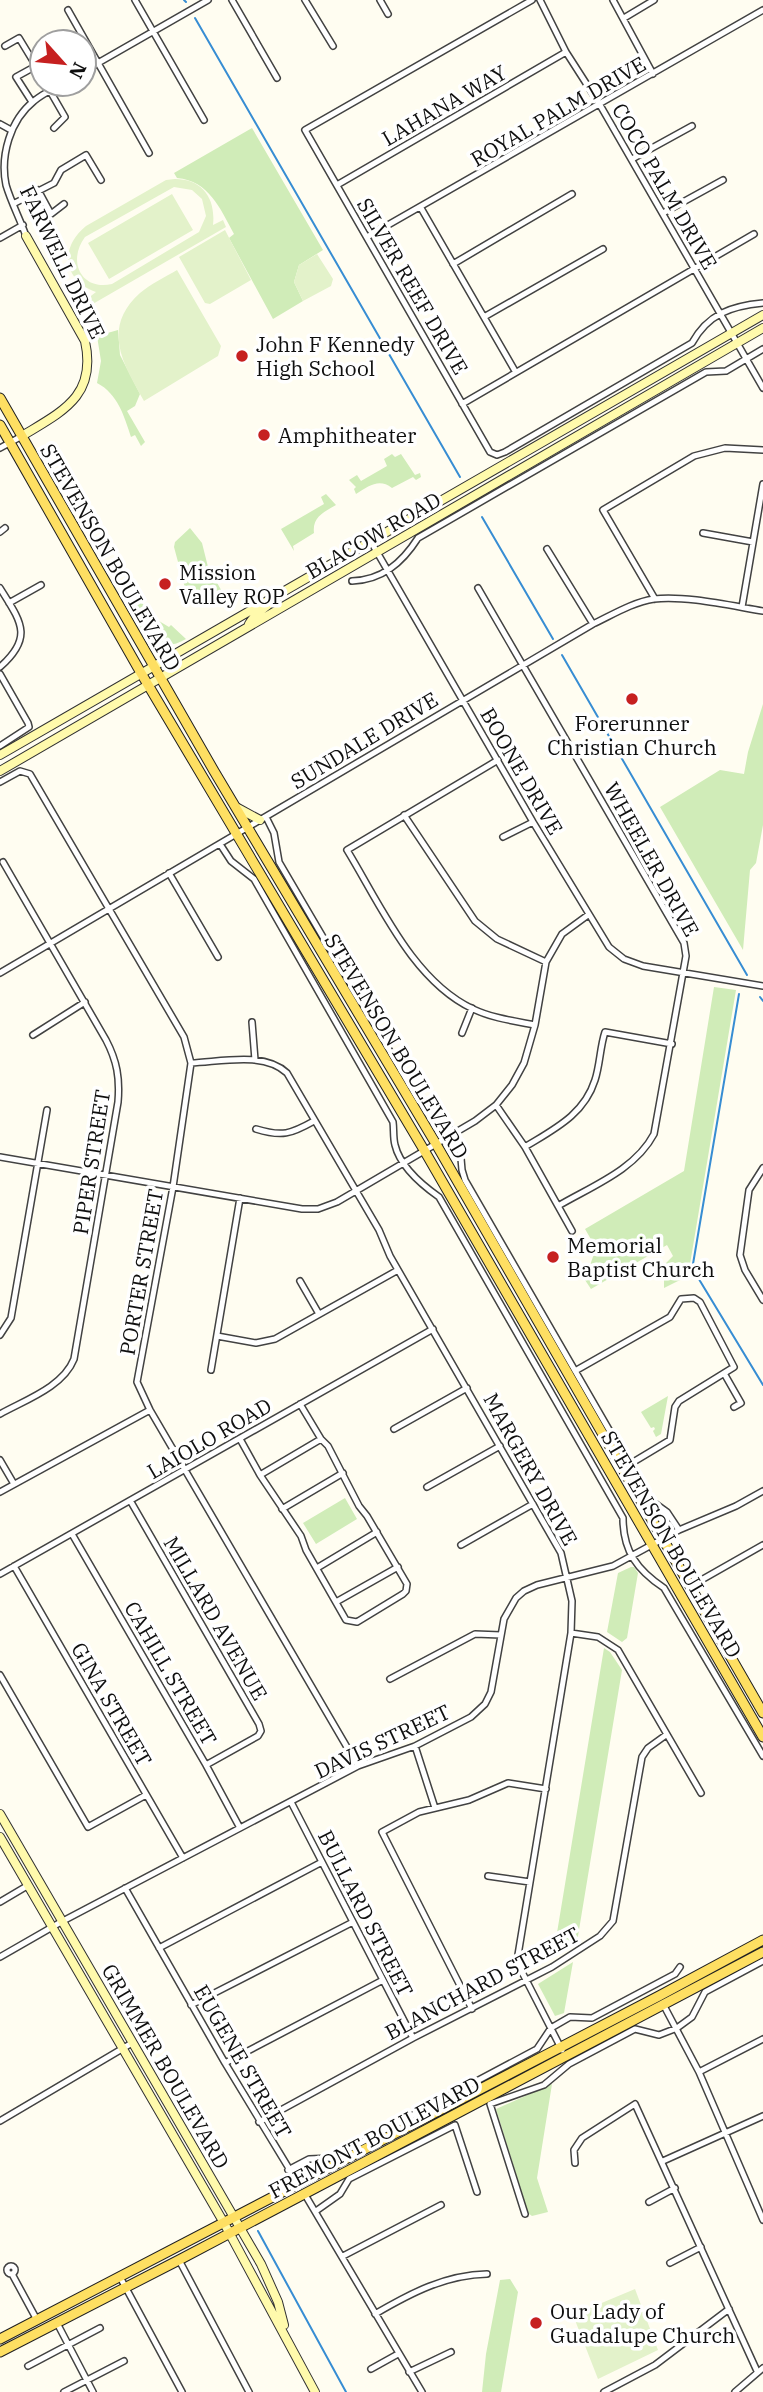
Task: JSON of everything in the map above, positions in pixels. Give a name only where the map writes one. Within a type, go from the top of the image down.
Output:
[{"type":"main road","name":"FARWELL DRIVE","points":[[22,436],[62,412],[78,395],[88,377],[89,359],[85,341],[26,236]]},
{"type":"main road","name":"BLACOW ROAD","points":[[0,755],[763,315]]},
{"type":"main road","name":"BLACOW ROAD","points":[[0,771],[763,328]]},
{"type":"main road","name":"STEVENSON BOULEVARD","points":[[0,398],[153,666],[436,1143],[763,1713]]},
{"type":"main road","name":"STEVENSON BOULEVARD","points":[[0,425],[147,684],[424,1150],[763,1737]]},
{"type":"main road","points":[[247,627],[254,614],[272,603],[282,590]]},
{"type":"main road","points":[[236,807],[263,818]]},
{"type":"main road","name":"GRIMMER BOULEVARD","points":[[0,1814],[235,2217],[268,2278],[289,2341]]},
{"type":"main road","name":"GRIMMER BOULEVARD","points":[[0,1837],[224,2223],[315,2392]]},
{"type":"main road","name":"FREMONT BOULEVARD","points":[[0,2352],[230,2234],[565,2056],[763,1940]]},
{"type":"main road","name":"FREMONT BOULEVARD","points":[[0,2339],[560,2046],[763,1952]]},
{"type":"street","points":[[135,0],[204,120]]},
{"type":"street","points":[[149,153],[98,64],[208,0]]},
{"type":"street","points":[[232,0],[277,78]]},
{"type":"street","points":[[305,0],[333,46]]},
{"type":"street","points":[[380,0],[388,14]]},
{"type":"street","name":"SILVER REEF DRIVE","points":[[532,0],[305,130],[490,452],[497,455],[505,452],[692,343],[701,326],[721,314]]},
{"type":"street","name":"COCO PALM DRIVE","points":[[540,0],[566,52],[632,159],[763,388]]},
{"type":"street","points":[[613,0],[653,74]]},
{"type":"street","points":[[624,18],[654,0]]},
{"type":"street","points":[[68,10],[78,28]]},
{"type":"street","name":"ROYAL PALM DRIVE","points":[[368,237],[763,10]]},
{"type":"street","points":[[5,46],[19,38],[36,66],[16,77],[32,102]]},
{"type":"street","name":"LAHANA WAY","points":[[337,184],[566,52]]},
{"type":"street","name":"FARWELL DRIVE","points":[[26,236],[13,204],[3,188],[3,165],[11,130],[38,98]]},
{"type":"street","points":[[54,98],[65,117],[54,128]]},
{"type":"street","points":[[0,124],[11,130]]},
{"type":"street","points":[[632,159],[692,126]]},
{"type":"street","points":[[13,204],[54,183],[61,170],[86,155],[102,180]]},
{"type":"street","points":[[663,213],[723,180]]},
{"type":"street","points":[[38,190],[51,214],[64,204]]},
{"type":"street","points":[[453,264],[572,194]]},
{"type":"street","points":[[421,208],[515,371]]},
{"type":"street","points":[[0,238],[23,225]]},
{"type":"street","points":[[462,404],[754,234]]},
{"type":"street","points":[[484,317],[603,249]]},
{"type":"street","points":[[721,314],[738,305],[763,303]]},
{"type":"street","name":"BLACOW ROAD","points":[[352,581],[366,580],[389,570],[406,558],[418,538],[706,372],[726,371],[763,349]]},
{"type":"street","name":"FARWELL DRIVE","points":[[0,449],[22,436]]},
{"type":"street","points":[[655,599],[603,510],[694,456],[724,447],[763,450]]},
{"type":"street","points":[[742,607],[763,484]]},
{"type":"street","points":[[704,533],[753,542]]},
{"type":"street","name":"BOONE DRIVE","points":[[370,540],[533,822],[609,947],[624,959],[643,966],[763,986]]},
{"type":"street","points":[[547,549],[593,624]]},
{"type":"street","points":[[9,603],[41,585]]},
{"type":"street","points":[[0,588],[22,631],[21,642],[15,654],[0,667]]},
{"type":"street","name":"WHEELER DRIVE","points":[[478,588],[684,943],[684,974],[654,1134],[646,1150],[626,1167],[558,1206]]},
{"type":"street","name":"SUNDALE DRIVE","points":[[0,973],[593,624],[639,603],[655,599],[675,598],[763,611]]},
{"type":"street","points":[[0,674],[29,727],[0,746]]},
{"type":"street","points":[[498,760],[347,850],[410,954],[430,978],[448,994],[472,1008],[492,1016],[535,1026]]},
{"type":"street","name":"PORTER STREET","points":[[0,782],[20,771],[30,774],[184,1037],[191,1063],[173,1187],[137,1382],[150,1410],[358,1766]]},
{"type":"street","points":[[404,815],[475,921],[497,939],[546,962]]},
{"type":"street","name":"STEVENSON BOULEVARD","points":[[263,818],[274,833],[279,862],[419,1101],[445,1121],[460,1147],[461,1170],[465,1180],[649,1499],[667,1512],[679,1530]]},
{"type":"street","points":[[503,837],[533,822]]},
{"type":"street","name":"STEVENSON BOULEVARD","points":[[220,845],[231,861],[254,880],[393,1122],[395,1146],[404,1163],[421,1184],[439,1197],[623,1518],[623,1538],[632,1557],[644,1574],[664,1588],[763,1756]]},
{"type":"street","name":"PIPER STREET","points":[[0,1414],[60,1380],[71,1368],[120,1081],[115,1055],[3,862]]},
{"type":"street","points":[[169,873],[218,957]]},
{"type":"street","points":[[0,1157],[302,1209],[318,1209],[337,1202],[475,1121],[496,1105],[512,1085],[524,1063],[535,1026],[546,962],[562,934],[588,915]]},
{"type":"street","points":[[33,1035],[85,1002]]},
{"type":"street","points":[[461,1033],[472,1008]]},
{"type":"street","points":[[253,1022],[255,1060]]},
{"type":"street","points":[[525,1147],[564,1124],[579,1111],[596,1078],[605,1032],[672,1044]]},
{"type":"street","name":"MARGERY DRIVE","points":[[191,1063],[255,1060],[272,1062],[287,1073],[558,1545],[568,1576],[572,1601],[571,1633],[518,1955],[527,1980],[565,2056]]},
{"type":"street","points":[[496,1105],[525,1147],[572,1231]]},
{"type":"street","points":[[0,1335],[11,1318],[47,1110]]},
{"type":"street","points":[[256,1129],[272,1134],[287,1133],[314,1121]]},
{"type":"street","points":[[763,1168],[749,1190],[740,1255],[745,1270],[763,1300]]},
{"type":"street","points":[[211,1370],[240,1198]]},
{"type":"street","points":[[217,1336],[246,1342],[264,1342],[398,1270]]},
{"type":"street","points":[[300,1281],[319,1314]]},
{"type":"street","points":[[575,1371],[670,1317],[681,1299],[694,1298],[700,1302],[734,1367],[679,1401],[675,1407],[670,1440],[630,1464]]},
{"type":"street","name":"LAIOLO ROAD","points":[[0,1574],[433,1329]]},
{"type":"street","points":[[725,1375],[741,1403],[734,1408]]},
{"type":"street","points":[[394,1429],[467,1388]]},
{"type":"street","points":[[240,1439],[260,1475],[301,1536],[346,1620],[352,1622],[406,1591],[407,1584],[398,1567],[359,1506],[328,1446],[300,1404]]},
{"type":"street","points":[[0,1492],[150,1410]]},
{"type":"street","points":[[260,1475],[321,1439]]},
{"type":"street","points":[[428,1487],[500,1446]]},
{"type":"street","points":[[0,1460],[14,1484]]},
{"type":"street","points":[[282,1509],[343,1473]]},
{"type":"street","name":"DAVIS STREET","points":[[0,1957],[61,1922],[358,1766],[415,1746],[471,1717],[485,1704],[491,1692],[505,1619],[516,1598],[537,1585],[612,1566],[679,1530],[736,1506],[763,1491]]},
{"type":"street","name":"MILLARD AVENUE","points":[[131,1502],[261,1731],[258,1736],[206,1765]]},
{"type":"street","points":[[461,1545],[533,1504]]},
{"type":"street","points":[[317,1568],[377,1532]]},
{"type":"street","name":"CAHILL STREET","points":[[72,1534],[240,1828]]},
{"type":"street","points":[[689,1587],[763,1545]]},
{"type":"street","name":"GINA STREET","points":[[14,1566],[183,1858]]},
{"type":"street","points":[[336,1602],[398,1567]]},
{"type":"street","points":[[571,1633],[598,1637],[618,1650],[701,1793]]},
{"type":"street","points":[[390,1679],[475,1634],[501,1635]]},
{"type":"street","points":[[0,1675],[88,1828],[146,1795]]},
{"type":"street","name":"BLANCHARD STREET","points":[[259,2122],[413,2038],[527,1980],[600,1936],[612,1921],[642,1757],[648,1748],[666,1735]]},
{"type":"street","points":[[415,1746],[435,1808]]},
{"type":"street","points":[[472,2009],[382,1832],[412,1814],[468,1800],[508,1783],[546,1789]]},
{"type":"street","name":"BULLARD STREET","points":[[291,1802],[413,2038]]},
{"type":"street","points":[[159,1948],[322,1862]]},
{"type":"street","points":[[488,1876],[530,1882]]},
{"type":"street","points":[[1,1898],[27,1886]]},
{"type":"street","name":"EUGENE STREET","points":[[125,1888],[259,2122],[316,2211],[422,2392]]},
{"type":"street","points":[[191,2005],[353,1922]]},
{"type":"street","points":[[677,2028],[692,2017],[705,1992],[763,1961]]},
{"type":"street","points":[[551,2028],[570,2017],[593,2018],[675,1974],[680,1967]]},
{"type":"street","points":[[225,2063],[383,1980]]},
{"type":"street","points":[[661,2000],[699,2072],[724,2133],[761,2209],[763,2220]]},
{"type":"street","name":"FREMONT BOULEVARD","points":[[288,2170],[309,2158],[332,2158],[537,2049],[551,2028]]},
{"type":"street","name":"FREMONT BOULEVARD","points":[[525,2214],[490,2104],[544,2085],[569,2064],[635,2029],[659,2035],[677,2028]]},
{"type":"street","points":[[699,2072],[763,2039]]},
{"type":"street","points":[[0,2122],[132,2043]]},
{"type":"street","points":[[575,2163],[574,2150],[582,2138],[635,2104],[729,2309],[760,2370],[735,2392]]},
{"type":"street","points":[[663,2161],[763,2116]]},
{"type":"street","name":"FREMONT BOULEVARD","points":[[316,2211],[340,2194],[349,2179],[455,2124],[477,2192]]},
{"type":"street","points":[[649,2202],[675,2188]]},
{"type":"street","points":[[343,2256],[441,2205]]},
{"type":"street","points":[[670,2263],[701,2247]]},
{"type":"street","points":[[179,2260],[249,2392]]},
{"type":"street","points":[[12,2274],[43,2330]]},
{"type":"street","points":[[375,2314],[441,2280],[487,2274]]},
{"type":"street","points":[[120,2277],[181,2392]]},
{"type":"street","points":[[604,2392],[655,2365],[729,2309]]},
{"type":"street","points":[[57,2323],[93,2392]]},
{"type":"street","points":[[28,2366],[100,2328]]},
{"type":"street","points":[[409,2372],[452,2352]]},
{"type":"street","points":[[371,2369],[398,2354]]},
{"type":"street","points":[[64,2392],[124,2361]]},
{"type":"green space","points":[[252,128],[323,250],[299,265],[294,282],[303,301],[273,319],[229,238],[234,234],[212,197],[197,184],[177,178],[174,173]]},
{"type":"green space","points":[[166,180],[185,180],[200,186],[212,206],[213,225],[223,220],[226,227],[91,305],[87,299],[96,292],[77,280],[68,263],[69,253],[77,235],[86,226]],"holes":[[[174,187],[192,190],[202,199],[206,216],[199,232],[112,284],[101,285],[85,279],[77,264],[77,255],[85,237]]]},
{"type":"green space","points":[[172,194],[193,230],[109,279],[88,243]]},
{"type":"green space","points":[[225,230],[251,280],[210,304],[205,303],[179,257]]},
{"type":"green space","points":[[317,254],[333,279],[331,286],[303,301],[294,282],[299,265]]},
{"type":"green space","points":[[177,270],[221,346],[218,356],[144,401],[123,360],[119,333],[121,319],[140,293]]},
{"type":"green space","points":[[118,330],[120,355],[140,394],[135,406],[127,411],[145,442],[141,446],[135,435],[131,437],[115,399],[97,383],[101,361],[97,336]]},
{"type":"green space","points":[[392,454],[395,457],[401,454],[415,475],[420,473],[421,477],[416,480],[413,477],[392,488],[374,484],[356,494],[356,487],[349,480],[357,475],[361,481],[387,466],[384,459]]},
{"type":"green space","points":[[326,494],[336,505],[320,516],[315,523],[314,533],[293,546],[294,551],[281,529],[324,504],[321,497]]},
{"type":"green space","points":[[190,528],[202,543],[208,567],[224,595],[204,607],[185,588],[174,547],[175,542]]},
{"type":"green space","points":[[142,602],[149,615],[169,627],[171,625],[186,639],[164,645],[155,641],[146,631],[143,632],[132,612],[131,604]]},
{"type":"green space","points":[[763,704],[763,825],[756,863],[750,870],[743,950],[660,807],[720,770],[744,774]]},
{"type":"green space","points":[[714,987],[736,990],[688,1276],[664,1288],[664,1265],[673,1256],[667,1245],[591,1289],[585,1280],[596,1248],[585,1229],[684,1171]]},
{"type":"green space","points":[[668,1396],[661,1434],[656,1437],[654,1427],[651,1428],[641,1412]]},
{"type":"green space","points":[[345,1498],[357,1519],[316,1544],[303,1523]]},
{"type":"green space","points":[[631,1567],[638,1573],[627,1638],[622,1642],[607,1632],[618,1573]]},
{"type":"green space","points":[[604,1648],[610,1652],[622,1670],[577,1942],[553,1957]]},
{"type":"green space","points":[[573,1962],[564,2013],[555,2016],[538,1984]]},
{"type":"green space","points":[[552,2084],[537,2178],[548,2212],[532,2216],[528,2213],[496,2109]]},
{"type":"green space","points":[[510,2279],[518,2292],[501,2392],[482,2392],[500,2280]]},
{"type":"green space","points":[[635,2289],[658,2350],[598,2379],[573,2315]]},
{"type":"waterway","points":[[195,18],[460,477]]},
{"type":"waterway","points":[[482,517],[553,639]]},
{"type":"waterway","points":[[562,655],[747,975]]},
{"type":"waterway","points":[[739,994],[693,1264],[694,1271],[763,1385]]},
{"type":"waterway","points":[[760,997],[763,1001]]},
{"type":"waterway","points":[[258,2231],[346,2392]]},
{"type":"place","name":"John F Kennedy High School","points":[[242,356]]},
{"type":"place","name":"Amphitheater","points":[[264,435]]},
{"type":"place","name":"Mission Valley ROP","points":[[165,584]]},
{"type":"place","name":"Forerunner Christian Church","points":[[632,699]]},
{"type":"place","name":"Memorial Baptist Church","points":[[553,1257]]},
{"type":"place","name":"Our Lady of Guadalupe Church","points":[[536,2323]]}]
